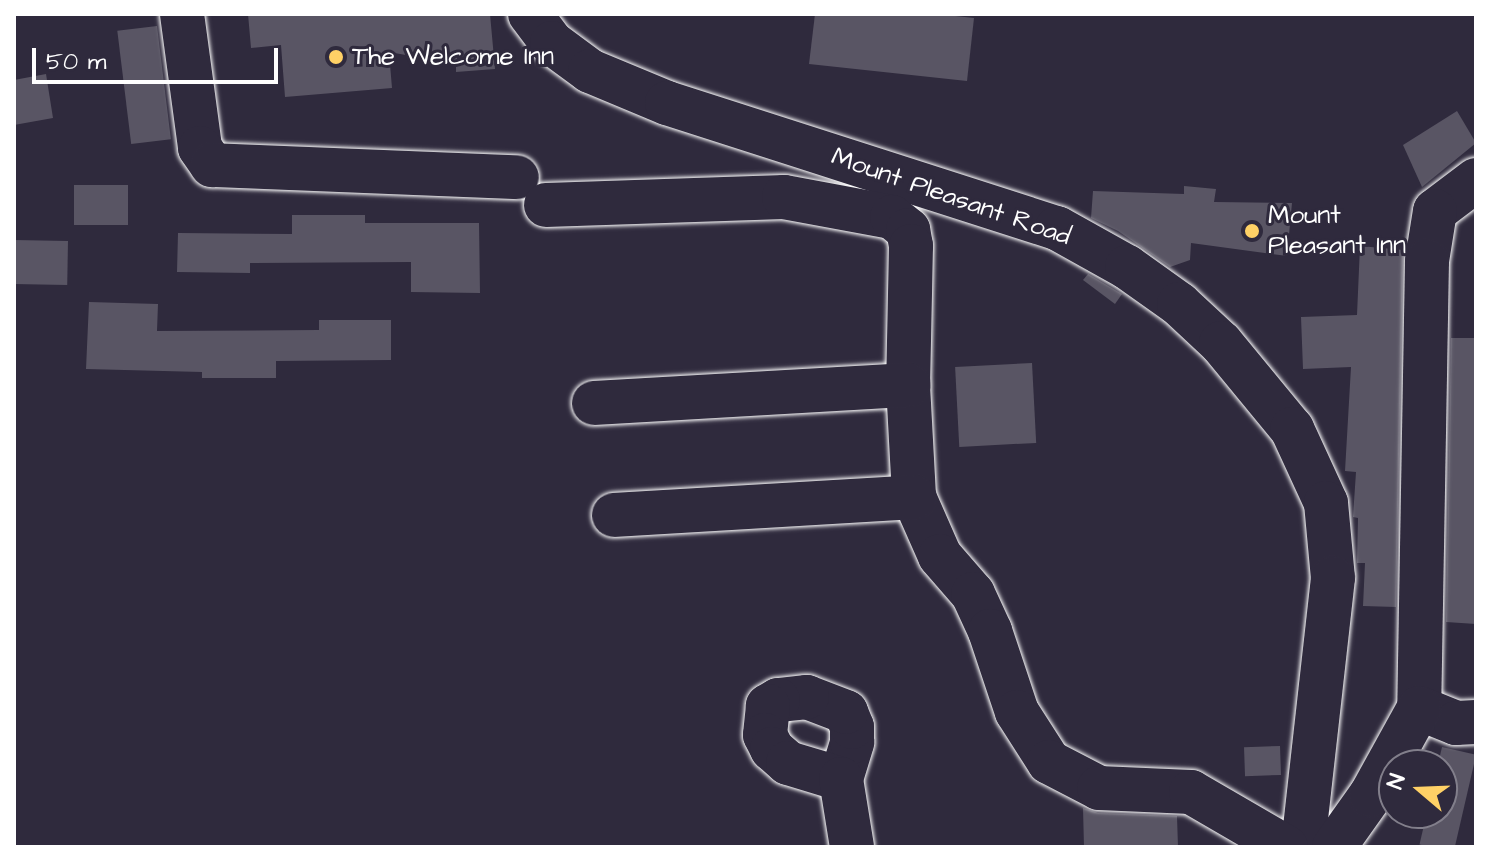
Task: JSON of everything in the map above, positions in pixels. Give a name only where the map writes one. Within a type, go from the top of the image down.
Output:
[{"type":"street","points":[[182,14],[200,148],[212,165],[532,191],[784,197],[892,217],[908,230],[911,246],[908,385],[914,497],[940,556],[973,594],[990,631],[1017,712],[1049,762],[1099,788],[1191,792],[1286,847]]},
{"type":"street","name":"Mount Pleasant Road","points":[[530,14],[552,43],[590,71],[667,103],[1057,228],[1127,267],[1179,304],[1221,343],[1292,429],[1326,503],[1333,578],[1303,847]]},
{"type":"street","points":[[1334,847],[1371,795],[1419,708],[1427,261],[1435,211],[1476,180]]},
{"type":"street","points":[[594,403],[908,385]]},
{"type":"street","points":[[614,515],[914,497]]},
{"type":"street","points":[[1419,708],[1456,723],[1476,722]]},
{"type":"street","points":[[841,779],[852,847]]},
{"type":"building","name":"The Welcome Inn","points":[[248,14],[490,14],[495,69],[456,72],[456,64],[389,52],[392,88],[285,97],[281,45],[251,48]]},
{"type":"building","points":[[815,14],[937,14],[974,18],[967,81],[809,64]]},
{"type":"building","points":[[157,26],[171,139],[131,144],[117,31]]},
{"type":"building","points":[[46,74],[53,118],[14,125],[14,80]]},
{"type":"building","points":[[1457,111],[1476,143],[1422,187],[1403,145]]},
{"type":"building","points":[[74,185],[128,185],[128,225],[74,225]]},
{"type":"building","name":"Mount Pleasant Inn","points":[[1184,186],[1216,189],[1214,202],[1292,203],[1287,256],[1191,243],[1190,260],[1170,267],[1118,231],[1091,218],[1093,191],[1184,194]]},
{"type":"building","points":[[292,215],[365,215],[365,223],[479,223],[480,293],[411,292],[411,262],[250,263],[250,273],[177,272],[178,233],[292,234]]},
{"type":"building","points":[[14,240],[68,241],[67,285],[14,284]]},
{"type":"building","points":[[1360,246],[1403,250],[1396,607],[1363,606],[1365,563],[1357,563],[1358,518],[1353,517],[1356,472],[1345,471],[1351,367],[1303,369],[1301,317],[1357,315]]},
{"type":"building","points":[[1088,274],[1122,294],[1115,304],[1083,280]]},
{"type":"building","points":[[89,302],[158,304],[157,331],[319,330],[319,320],[391,320],[391,360],[276,361],[276,378],[202,378],[202,372],[86,369]]},
{"type":"building","points":[[1451,338],[1476,338],[1476,624],[1446,622]]},
{"type":"building","points":[[1032,363],[1036,443],[959,447],[955,367]]},
{"type":"building","points":[[1280,746],[1281,775],[1245,776],[1244,747]]},
{"type":"building","points":[[1458,751],[1476,755],[1455,847],[1420,844],[1423,829],[1458,829]]},
{"type":"building","points":[[1083,808],[1098,813],[1177,816],[1178,847],[1084,847]]},
{"type":"place","name":"The Welcome Inn","points":[[336,57]]},
{"type":"place","name":"Mount Pleasant Inn","points":[[1252,231]]}]
